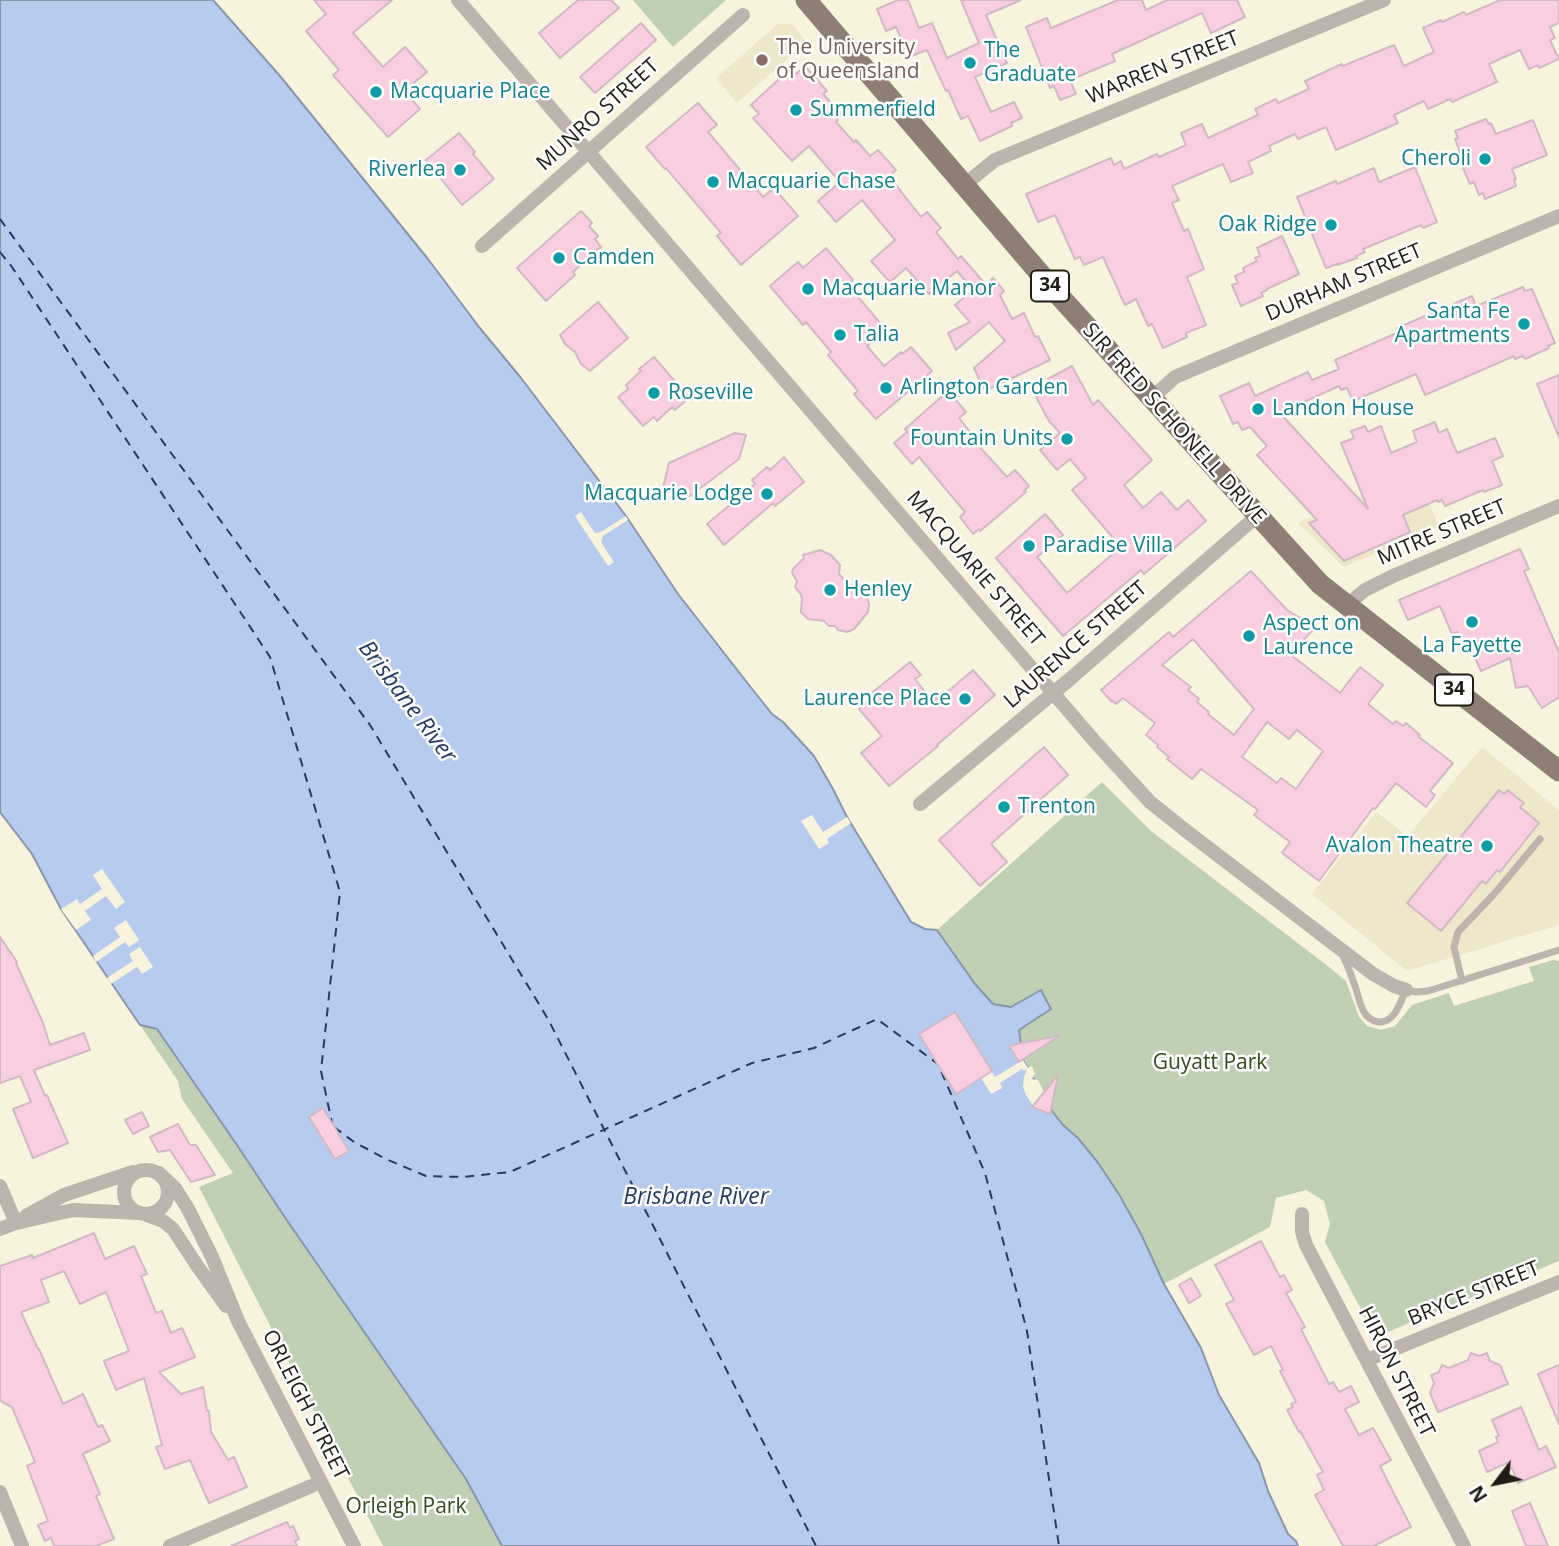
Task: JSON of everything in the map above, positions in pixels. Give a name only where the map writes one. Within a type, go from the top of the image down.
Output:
[{"type":"main road","name":"SIR FRED SCHONELL DRIVE","points":[[806,0],[1054,290],[1320,584],[1559,771]]},
{"type":"street","name":"MACQUARIE STREET","points":[[458,0],[1150,802],[1339,949],[1385,981],[1406,990]]},
{"type":"street","name":"WARREN STREET","points":[[964,185],[995,160],[1384,0]]},
{"type":"street","name":"MUNRO STREET","points":[[482,246],[743,15]]},
{"type":"street","name":"DURHAM STREET","points":[[1152,398],[1175,377],[1559,216]]},
{"type":"street","name":"MITRE STREET","points":[[1346,606],[1365,590],[1393,576],[1559,506]]},
{"type":"street","name":"LAURENCE STREET","points":[[920,804],[1054,693],[1257,516]]},
{"type":"street","points":[[0,1229],[73,1210],[142,1213],[158,1210],[167,1199],[167,1185],[159,1173],[148,1169],[138,1171],[64,1195],[16,1223]]},
{"type":"street","points":[[138,1171],[126,1182],[124,1192],[130,1207],[142,1213]]},
{"type":"street","name":"ORLEIGH STREET","points":[[159,1173],[171,1183],[183,1200],[207,1246],[238,1321],[354,1546]]},
{"type":"street","points":[[0,1186],[16,1223]]},
{"type":"street","name":"ORLEIGH STREET","points":[[142,1213],[163,1220],[175,1232],[238,1321]]},
{"type":"street","name":"HIRON STREET","points":[[1302,1214],[1304,1241],[1464,1546]]},
{"type":"street","name":"BRYCE STREET","points":[[1367,1360],[1559,1282]]},
{"type":"street","points":[[170,1546],[321,1482]]},
{"type":"street","points":[[0,1492],[22,1546]]},
{"type":"lane","points":[[1462,981],[1454,947],[1458,932],[1540,839]]},
{"type":"lane","points":[[1339,949],[1362,1008],[1371,1020],[1382,1022],[1392,1017],[1406,990],[1424,992],[1559,950]]},
{"type":"shaded area","name":"The University of Queensland","points":[[778,24],[792,24],[807,42],[737,103],[716,78]]},
{"type":"shaded area","points":[[1416,472],[1439,527],[1344,567],[1298,523]]},
{"type":"shaded area","points":[[1482,747],[1559,810],[1559,925],[1407,971],[1312,894],[1376,812],[1408,836]]},
{"type":"green space","points":[[633,0],[726,0],[673,47]]},
{"type":"green space","name":"Guyatt Park","points":[[1102,782],[1151,831],[1346,981],[1359,1017],[1367,1026],[1381,1030],[1395,1026],[1412,1005],[1449,993],[1454,1006],[1534,981],[1529,967],[1553,960],[1559,961],[1559,1261],[1385,1333],[1371,1328],[1325,1242],[1330,1224],[1324,1201],[1306,1190],[1276,1198],[1270,1227],[1164,1284],[1120,1196],[1078,1138],[1052,1111],[1023,1060],[1018,1030],[1040,990],[1011,1007],[993,1004],[975,984],[937,930]]},
{"type":"green space","name":"Orleigh Park","points":[[140,1025],[157,1029],[466,1479],[502,1546],[383,1546],[199,1187],[233,1173],[182,1099],[178,1081]]},
{"type":"water","name":"Brisbane River","points":[[0,0],[213,0],[280,76],[521,378],[626,516],[678,594],[749,685],[772,714],[783,722],[814,756],[847,817],[911,922],[925,929],[937,930],[975,984],[993,1004],[1011,1007],[1041,990],[1051,1009],[1019,1030],[1023,1060],[1052,1111],[1099,1164],[1120,1196],[1164,1284],[1201,1348],[1219,1395],[1259,1463],[1268,1491],[1288,1534],[1298,1546],[502,1546],[466,1479],[157,1029],[140,1025],[61,909],[32,854],[0,812]]},
{"type":"pier","points":[[581,512],[595,533],[626,516],[628,520],[603,536],[601,542],[614,562],[608,566],[575,516]]},
{"type":"pier","points":[[812,815],[823,832],[847,817],[851,823],[827,839],[829,843],[819,849],[801,821]]},
{"type":"pier","points":[[102,869],[125,902],[116,909],[106,896],[85,911],[91,920],[76,930],[61,909],[77,899],[80,904],[102,889],[93,875]]},
{"type":"pier","points":[[126,920],[139,940],[129,947],[125,942],[96,962],[93,956],[120,937],[114,928]]},
{"type":"pier","points":[[140,947],[153,967],[142,974],[137,967],[111,984],[107,978],[133,961],[129,954]]},
{"type":"pier","points":[[955,1012],[995,1077],[1023,1060],[1028,1068],[1032,1066],[1035,1074],[1032,1079],[1038,1080],[1044,1092],[1033,1106],[1023,1087],[1027,1069],[1022,1069],[1000,1083],[1002,1088],[991,1094],[981,1078],[956,1094],[919,1034]]},
{"type":"building","points":[[314,0],[392,0],[353,33],[383,67],[405,47],[427,72],[404,91],[420,109],[388,137],[333,75],[339,70],[306,31],[326,14]]},
{"type":"building","points":[[578,0],[611,0],[619,8],[560,58],[539,33]]},
{"type":"building","points":[[898,0],[908,0],[919,28],[932,23],[947,58],[979,43],[961,0],[1021,0],[986,15],[1007,63],[975,77],[991,112],[1014,102],[1022,118],[1011,123],[1012,126],[980,141],[968,116],[961,119],[927,50],[909,57],[896,27],[886,31],[877,9]]},
{"type":"building","points":[[1118,0],[1142,0],[1146,10],[1167,0],[1237,0],[1245,17],[1211,33],[1202,13],[1112,54],[1115,61],[1070,80],[1076,94],[1060,100],[1054,86],[1050,88],[1026,27],[1047,18],[1051,28]]},
{"type":"building","points":[[1500,0],[1559,0],[1559,23],[1550,27],[1555,38],[1550,40],[1559,59],[1539,68],[1538,65],[1529,69],[1520,50],[1489,64],[1497,82],[1452,102],[1450,99],[1428,109],[1424,101],[1394,115],[1398,123],[1336,150],[1326,127],[1298,139],[1295,134],[1269,146],[1271,151],[1248,162],[1253,173],[1231,182],[1223,164],[1172,186],[1179,200],[1172,203],[1184,231],[1188,229],[1204,269],[1187,277],[1206,325],[1186,333],[1187,337],[1163,348],[1152,324],[1148,326],[1136,299],[1125,305],[1103,257],[1084,265],[1080,257],[1075,259],[1055,215],[1038,222],[1026,194],[1111,158],[1114,165],[1121,161],[1124,169],[1157,154],[1159,157],[1186,145],[1181,133],[1202,124],[1208,138],[1258,115],[1255,109],[1276,99],[1278,103],[1309,89],[1305,81],[1394,45],[1404,66],[1434,52],[1423,28],[1464,12],[1466,15]]},
{"type":"building","points":[[641,23],[656,40],[595,93],[580,77]]},
{"type":"building","points":[[805,66],[827,91],[823,94],[842,114],[836,122],[870,156],[878,150],[896,170],[889,176],[921,217],[927,212],[941,228],[936,232],[958,259],[961,256],[986,285],[993,278],[1004,291],[1000,295],[1012,319],[1024,313],[1050,360],[985,391],[974,368],[1005,341],[989,322],[956,350],[948,333],[970,322],[955,305],[973,290],[957,271],[929,294],[906,268],[890,282],[871,261],[895,240],[862,200],[836,222],[818,201],[840,182],[809,146],[792,161],[753,118],[759,114],[751,105],[791,68],[796,74]]},
{"type":"building","points":[[698,103],[717,125],[708,132],[763,197],[774,188],[798,216],[741,265],[717,236],[721,233],[646,147]]},
{"type":"building","name":"Cheroli","points":[[1486,119],[1496,134],[1533,120],[1547,155],[1512,169],[1516,186],[1485,199],[1483,193],[1479,195],[1474,182],[1470,184],[1457,154],[1460,152],[1455,131]]},
{"type":"building","name":"Riverlea","points":[[459,133],[494,179],[462,205],[426,160]]},
{"type":"building","points":[[1415,167],[1437,222],[1423,228],[1421,225],[1363,249],[1365,252],[1356,256],[1357,258],[1326,268],[1297,197],[1374,168],[1379,182]]},
{"type":"building","name":"Camden","points":[[581,211],[592,223],[589,226],[598,236],[595,239],[601,247],[546,301],[517,268]]},
{"type":"building","points":[[1282,236],[1299,274],[1267,289],[1261,293],[1263,296],[1241,306],[1232,285],[1238,283],[1235,276],[1244,272],[1243,268],[1257,261],[1255,258],[1260,256],[1257,248]]},
{"type":"building","points":[[826,248],[853,280],[848,285],[886,330],[867,346],[884,366],[911,347],[932,371],[876,419],[854,394],[858,391],[828,355],[831,352],[806,322],[803,325],[770,286],[798,262],[803,268]]},
{"type":"building","points":[[1523,287],[1525,291],[1532,289],[1555,343],[1548,346],[1549,348],[1525,359],[1523,356],[1515,359],[1514,356],[1425,395],[1416,374],[1353,401],[1347,388],[1341,390],[1339,386],[1280,413],[1368,509],[1341,443],[1354,438],[1351,431],[1365,426],[1368,432],[1381,426],[1391,453],[1417,442],[1413,431],[1435,422],[1439,433],[1447,429],[1457,453],[1495,438],[1503,456],[1492,461],[1502,485],[1445,506],[1442,500],[1437,500],[1403,515],[1410,532],[1344,561],[1309,523],[1317,520],[1257,455],[1267,446],[1250,427],[1242,430],[1238,422],[1233,424],[1220,396],[1249,383],[1255,396],[1308,372],[1312,380],[1339,369],[1335,360],[1399,332],[1397,328],[1472,296],[1476,306]]},
{"type":"building","points":[[598,302],[628,338],[590,371],[581,364],[575,352],[565,344],[560,335]]},
{"type":"building","name":"Roseville","points":[[654,357],[689,398],[675,410],[672,407],[657,421],[654,417],[643,426],[618,397],[628,389],[626,385],[641,371],[639,369]]},
{"type":"building","points":[[1072,366],[1093,405],[1098,400],[1152,460],[1124,485],[1143,508],[1161,492],[1177,510],[1188,500],[1206,521],[1144,574],[1141,570],[1063,636],[996,558],[1045,514],[1063,535],[1037,557],[1067,593],[1121,547],[1072,490],[1086,478],[1070,459],[1057,470],[1040,450],[1060,433],[1049,421],[1036,397],[1052,388],[1048,379]]},
{"type":"building","points":[[1559,375],[1559,437],[1537,384]]},
{"type":"building","points":[[948,391],[966,412],[959,418],[979,443],[977,444],[1007,477],[1015,470],[1029,486],[1024,491],[1026,492],[973,534],[960,517],[965,512],[919,457],[912,464],[894,443],[907,432],[905,429]]},
{"type":"building","points":[[735,433],[746,435],[739,459],[690,496],[663,488],[669,463]]},
{"type":"building","name":"Macquarie Lodge","points":[[784,457],[804,482],[775,506],[773,503],[724,545],[707,524],[755,484],[752,480],[767,467],[770,470]]},
{"type":"building","points":[[1520,549],[1529,569],[1524,571],[1559,652],[1559,697],[1542,708],[1528,686],[1516,688],[1510,658],[1481,671],[1467,640],[1462,642],[1457,632],[1452,634],[1440,606],[1408,620],[1399,600]]},
{"type":"building","name":"Henley","points":[[820,550],[831,555],[840,565],[839,574],[849,585],[858,585],[867,596],[868,612],[854,629],[847,632],[829,626],[824,621],[808,619],[801,612],[802,598],[795,587],[797,581],[792,573],[793,569],[804,558],[803,555]]},
{"type":"building","points":[[1251,571],[1287,610],[1315,627],[1291,655],[1340,693],[1360,667],[1383,685],[1368,704],[1393,724],[1396,721],[1403,726],[1406,723],[1419,737],[1453,763],[1430,791],[1435,795],[1426,807],[1396,783],[1375,809],[1373,808],[1319,881],[1282,853],[1290,842],[1254,815],[1258,810],[1201,769],[1192,779],[1167,759],[1169,757],[1146,735],[1155,723],[1123,698],[1116,704],[1101,690],[1169,632],[1173,637]],"holes":[[[1193,639],[1254,709],[1234,735],[1197,702],[1199,699],[1188,690],[1191,687],[1162,665]],[[1267,722],[1289,739],[1297,730],[1323,751],[1296,789],[1281,778],[1277,783],[1242,757]]]},
{"type":"building","points":[[910,662],[921,675],[915,679],[932,701],[936,698],[938,700],[973,670],[995,695],[889,786],[861,753],[882,736],[859,709],[876,695],[873,692]]},
{"type":"building","name":"Trenton","points":[[1044,747],[1068,775],[991,844],[1007,862],[980,886],[939,840]]},
{"type":"building","name":"Avalon Theatre","points":[[1499,790],[1504,794],[1508,790],[1524,803],[1520,807],[1539,823],[1500,872],[1497,870],[1486,884],[1482,881],[1441,931],[1407,903]]},
{"type":"building","points":[[0,937],[17,962],[50,1045],[84,1033],[90,1050],[34,1070],[68,1143],[33,1158],[13,1109],[31,1102],[20,1076],[0,1083]]},
{"type":"building","points":[[955,1012],[992,1071],[956,1094],[919,1034]]},
{"type":"building","points":[[1059,1036],[1019,1062],[1009,1046],[1021,1043]]},
{"type":"building","points":[[1058,1075],[1050,1114],[1032,1107]]},
{"type":"building","points":[[323,1108],[349,1151],[335,1159],[309,1117]]},
{"type":"building","points":[[142,1112],[149,1126],[133,1134],[125,1120]]},
{"type":"building","points":[[178,1124],[190,1145],[196,1145],[215,1175],[191,1182],[170,1150],[158,1152],[150,1137]]},
{"type":"building","points":[[94,1233],[105,1259],[134,1246],[147,1274],[141,1276],[156,1313],[162,1311],[171,1333],[182,1328],[195,1357],[159,1372],[181,1394],[203,1387],[211,1432],[228,1460],[234,1457],[247,1487],[209,1503],[190,1460],[165,1469],[156,1447],[162,1445],[144,1378],[116,1390],[104,1361],[129,1351],[106,1292],[80,1304],[64,1271],[41,1280],[49,1302],[21,1312],[63,1404],[83,1394],[98,1427],[102,1425],[110,1441],[83,1454],[100,1494],[96,1496],[114,1539],[96,1546],[54,1546],[51,1538],[45,1541],[38,1525],[48,1521],[27,1466],[35,1462],[12,1407],[0,1399],[0,1266],[32,1255],[33,1258]]},
{"type":"building","points":[[1261,1241],[1280,1277],[1284,1275],[1292,1290],[1286,1293],[1305,1327],[1301,1329],[1329,1384],[1333,1382],[1339,1392],[1351,1386],[1359,1402],[1345,1409],[1359,1435],[1373,1428],[1391,1460],[1380,1466],[1411,1527],[1374,1546],[1343,1546],[1315,1495],[1324,1490],[1317,1475],[1323,1472],[1287,1410],[1296,1402],[1280,1371],[1283,1370],[1271,1346],[1254,1355],[1226,1304],[1234,1300],[1215,1265]]},
{"type":"building","points":[[1191,1278],[1201,1296],[1189,1303],[1179,1285]]},
{"type":"building","points":[[1471,1353],[1479,1356],[1487,1353],[1490,1361],[1500,1365],[1508,1384],[1438,1412],[1430,1393],[1434,1383],[1431,1375],[1439,1372],[1442,1365],[1449,1368],[1468,1360]]},
{"type":"building","points":[[1559,1365],[1559,1424],[1538,1374]]},
{"type":"building","points":[[1521,1407],[1539,1450],[1546,1446],[1556,1467],[1518,1483],[1507,1463],[1487,1472],[1479,1451],[1498,1442],[1496,1437],[1499,1436],[1492,1420]]},
{"type":"building","points":[[1530,1503],[1548,1546],[1526,1546],[1512,1511]]},
{"type":"building","points":[[287,1522],[290,1528],[293,1526],[299,1539],[295,1541],[297,1546],[231,1546]]},
{"type":"ferry route","points":[[0,219],[370,725],[548,1019],[816,1546]]},
{"type":"ferry route","points":[[0,252],[270,657],[340,892],[321,1071],[332,1123]]},
{"type":"ferry route","points":[[334,1127],[354,1142],[426,1176],[463,1177],[510,1172],[752,1063],[814,1048],[877,1019],[938,1064],[985,1173],[1027,1331],[1059,1546]]},
{"type":"place","name":"The University of Queensland","points":[[762,60]]},
{"type":"place","name":"The Graduate","points":[[970,63]]},
{"type":"place","name":"Macquarie Place","points":[[376,92]]},
{"type":"place","name":"Summerfield","points":[[796,110]]},
{"type":"place","name":"Cheroli","points":[[1485,159]]},
{"type":"place","name":"Riverlea","points":[[460,170]]},
{"type":"place","name":"Macquarie Chase","points":[[713,182]]},
{"type":"place","name":"Oak Ridge","points":[[1331,225]]},
{"type":"place","name":"Camden","points":[[559,258]]},
{"type":"place","name":"Macquarie Manor","points":[[808,289]]},
{"type":"place","name":"Santa Fe Apartments","points":[[1524,324]]},
{"type":"place","name":"Talia","points":[[840,335]]},
{"type":"place","name":"Arlington Garden","points":[[886,388]]},
{"type":"place","name":"Roseville","points":[[654,393]]},
{"type":"place","name":"Landon House","points":[[1258,409]]},
{"type":"place","name":"Fountain Units","points":[[1067,439]]},
{"type":"place","name":"Macquarie Lodge","points":[[767,494]]},
{"type":"place","name":"Paradise Villa","points":[[1029,546]]},
{"type":"place","name":"Henley","points":[[830,590]]},
{"type":"place","name":"La Fayette","points":[[1472,622]]},
{"type":"place","name":"Aspect on Laurence","points":[[1249,636]]},
{"type":"place","name":"Laurence Place","points":[[965,699]]},
{"type":"place","name":"Trenton","points":[[1004,807]]},
{"type":"place","name":"Avalon Theatre","points":[[1487,846]]}]
